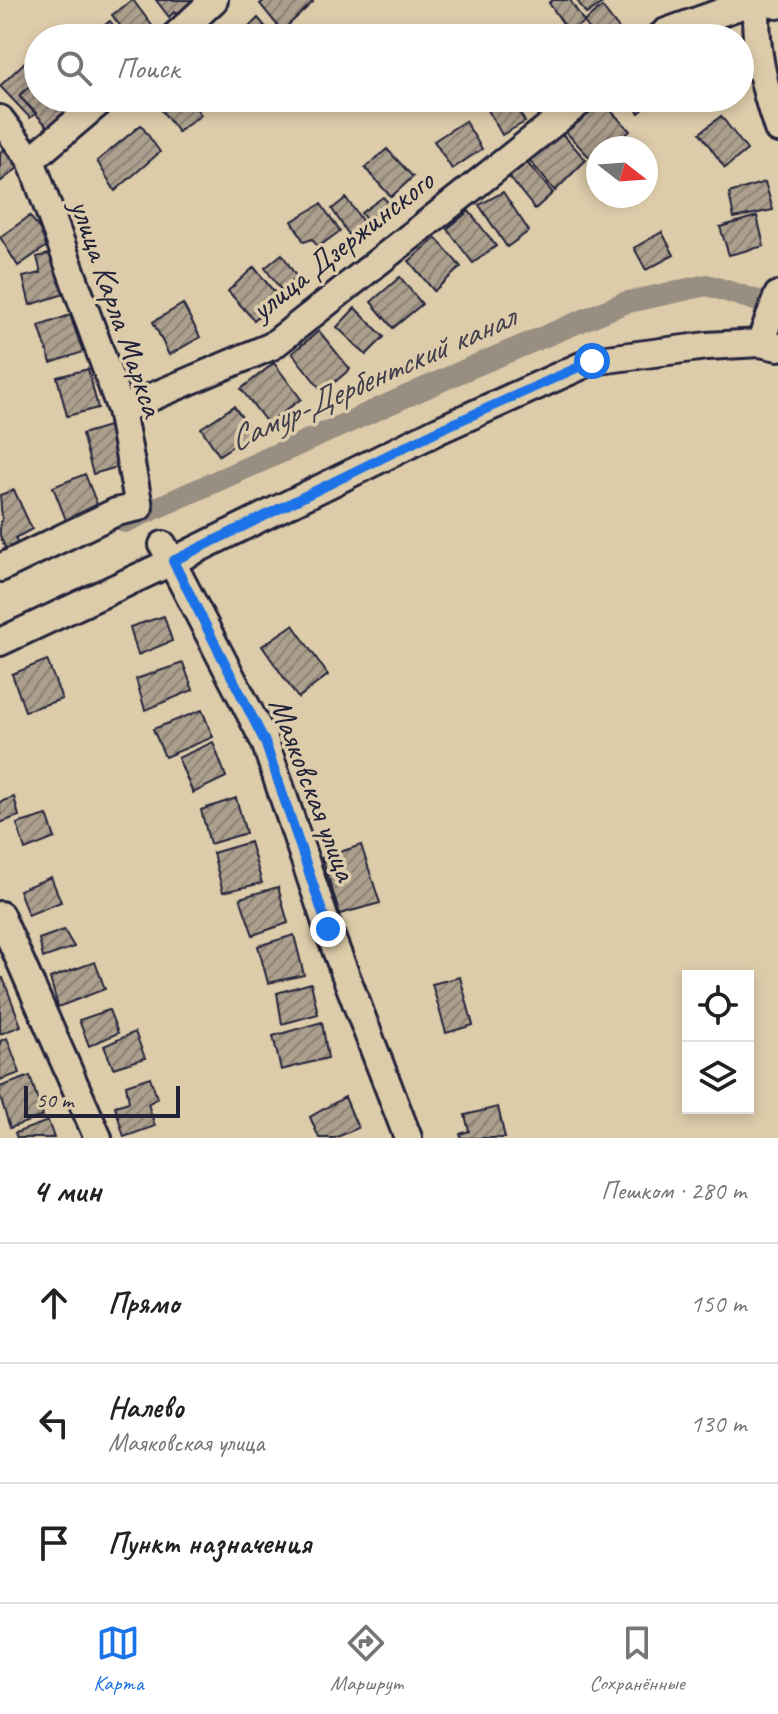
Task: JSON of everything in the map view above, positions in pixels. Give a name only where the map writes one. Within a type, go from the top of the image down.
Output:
[{"type":"street","points":[[188,24],[214,0]]},
{"type":"street","points":[[688,24],[756,0],[778,5]]},
{"type":"street","points":[[756,0],[755,33],[778,129]]},
{"type":"street","points":[[31,160],[88,112]]},
{"type":"street","name":"улица Дзержинского","points":[[121,410],[272,346],[567,112]]},
{"type":"street","name":"улица Карла Маркса","points":[[0,119],[31,160],[121,410],[139,507],[116,512],[0,568]]},
{"type":"street","points":[[0,642],[168,553],[592,361],[707,346],[769,345],[774,306]]},
{"type":"street","name":"Маяковская улица","points":[[168,553],[265,742],[328,929],[408,1138]]},
{"type":"street","points":[[0,915],[98,1138]]},
{"type":"building","points":[[133,0],[151,24],[119,24],[112,15]]},
{"type":"building","points":[[156,0],[195,0],[181,21],[174,12],[169,17]]},
{"type":"building","points":[[265,0],[313,2],[289,24],[276,24],[260,4]]},
{"type":"building","points":[[553,0],[570,0],[584,22],[563,24],[549,3]]},
{"type":"building","points":[[577,0],[607,0],[586,14]]},
{"type":"building","points":[[602,7],[615,24],[586,24],[584,22]]},
{"type":"building","points":[[24,63],[24,91],[19,96],[24,101],[24,112],[0,86]]},
{"type":"building","points":[[34,112],[65,112],[48,127]]},
{"type":"building","points":[[163,112],[199,112],[201,115],[178,132]]},
{"type":"building","points":[[489,112],[519,112],[525,122],[502,135]]},
{"type":"building","points":[[579,112],[612,112],[630,131],[624,136],[586,136],[586,153],[561,127]]},
{"type":"building","points":[[721,116],[747,150],[725,168],[700,133]]},
{"type":"building","points":[[465,121],[482,149],[452,169],[434,141]]},
{"type":"building","points":[[141,125],[160,152],[115,191],[97,161]]},
{"type":"building","points":[[556,127],[586,160],[555,191],[525,155]]},
{"type":"building","points":[[4,149],[19,167],[0,182],[0,152]]},
{"type":"building","points":[[387,149],[413,177],[391,197],[365,168]]},
{"type":"building","points":[[524,159],[553,193],[535,209],[507,174]]},
{"type":"building","points":[[765,182],[773,210],[734,218],[729,193]]},
{"type":"building","points":[[503,192],[529,231],[507,247],[479,205]]},
{"type":"building","points":[[383,197],[395,210],[372,227],[361,213]]},
{"type":"building","points":[[346,198],[368,229],[353,241],[332,209]]},
{"type":"building","points":[[321,204],[340,231],[318,247],[312,239],[304,242],[292,221]]},
{"type":"building","points":[[469,211],[496,246],[473,263],[447,229]]},
{"type":"building","points":[[30,216],[50,244],[18,266],[0,237]]},
{"type":"building","points":[[757,216],[764,246],[729,255],[720,227]]},
{"type":"building","points":[[662,232],[674,255],[646,270],[634,248]]},
{"type":"building","points":[[436,238],[461,267],[434,291],[409,261]]},
{"type":"building","points":[[57,252],[67,293],[30,305],[23,277],[41,273],[37,257]]},
{"type":"building","points":[[282,254],[297,278],[281,290],[265,268]]},
{"type":"building","points":[[254,267],[279,298],[254,320],[228,291]]},
{"type":"building","points":[[400,277],[422,304],[393,328],[371,302]]},
{"type":"building","points":[[183,304],[200,337],[169,355],[153,322]]},
{"type":"building","points":[[355,308],[384,337],[366,355],[337,327]]},
{"type":"building","points":[[70,315],[83,352],[51,363],[39,326]]},
{"type":"building","points":[[319,331],[350,369],[323,392],[292,353]]},
{"type":"building","points":[[274,363],[301,399],[268,424],[241,389]]},
{"type":"building","points":[[88,369],[98,408],[67,416],[57,377]]},
{"type":"building","points":[[234,406],[253,433],[219,455],[201,428]]},
{"type":"building","points":[[109,426],[121,466],[93,474],[82,434]]},
{"type":"building","points":[[85,474],[98,507],[66,520],[53,487]]},
{"type":"building","points":[[14,490],[32,529],[15,538],[18,545],[6,549],[0,536],[0,495]]},
{"type":"building","points":[[164,616],[172,641],[138,655],[130,627]]},
{"type":"building","points":[[293,625],[328,675],[298,698],[262,646]]},
{"type":"building","points":[[47,660],[62,699],[25,711],[12,674]]},
{"type":"building","points":[[183,663],[193,690],[145,710],[136,679]]},
{"type":"building","points":[[202,710],[213,737],[165,757],[153,729]]},
{"type":"building","points":[[213,742],[226,777],[193,793],[178,758]]},
{"type":"building","points":[[14,797],[19,816],[0,823],[0,802]]},
{"type":"building","points":[[236,798],[246,833],[210,844],[201,810]]},
{"type":"building","points":[[47,815],[55,838],[25,850],[17,824]]},
{"type":"building","points":[[250,842],[262,883],[223,892],[213,853]]},
{"type":"building","points":[[361,845],[380,903],[340,914],[322,858]]},
{"type":"building","points":[[51,877],[61,902],[28,915],[19,890]]},
{"type":"building","points":[[278,887],[288,923],[253,935],[240,898]]},
{"type":"building","points":[[64,930],[74,947],[43,958],[39,939]]},
{"type":"building","points":[[294,935],[304,975],[268,983],[258,946]]},
{"type":"building","points":[[95,962],[105,989],[58,1007],[50,978]]},
{"type":"building","points":[[460,977],[473,1025],[446,1033],[432,984]]},
{"type":"building","points":[[3,978],[21,1026],[0,1034],[0,979]]},
{"type":"building","points":[[311,983],[318,1014],[282,1024],[277,993]]},
{"type":"building","points":[[109,1010],[118,1033],[89,1046],[79,1020]]},
{"type":"building","points":[[322,1022],[328,1058],[281,1070],[273,1036]]},
{"type":"building","points":[[135,1032],[145,1058],[113,1068],[104,1046]]},
{"type":"building","points":[[7,1038],[20,1073],[0,1080],[0,1041]]},
{"type":"building","points":[[30,1076],[43,1116],[10,1128],[0,1087]]},
{"type":"building","points":[[150,1077],[157,1098],[148,1104],[155,1126],[124,1137],[115,1106],[129,1102],[126,1085]]},
{"type":"building","points":[[345,1097],[358,1128],[335,1138],[319,1138],[310,1117]]},
{"type":"building","points":[[498,1107],[505,1138],[461,1138],[460,1134],[469,1131],[465,1115]]},
{"type":"building","points":[[48,1121],[54,1138],[17,1138],[15,1133]]},
{"type":"waterway","name":"Самур-Дербентский канал","points":[[125,522],[472,367],[624,303],[707,285],[778,307]]},
{"type":"route","points":[[328,929],[265,742],[173,561],[439,430],[592,361]]}]
